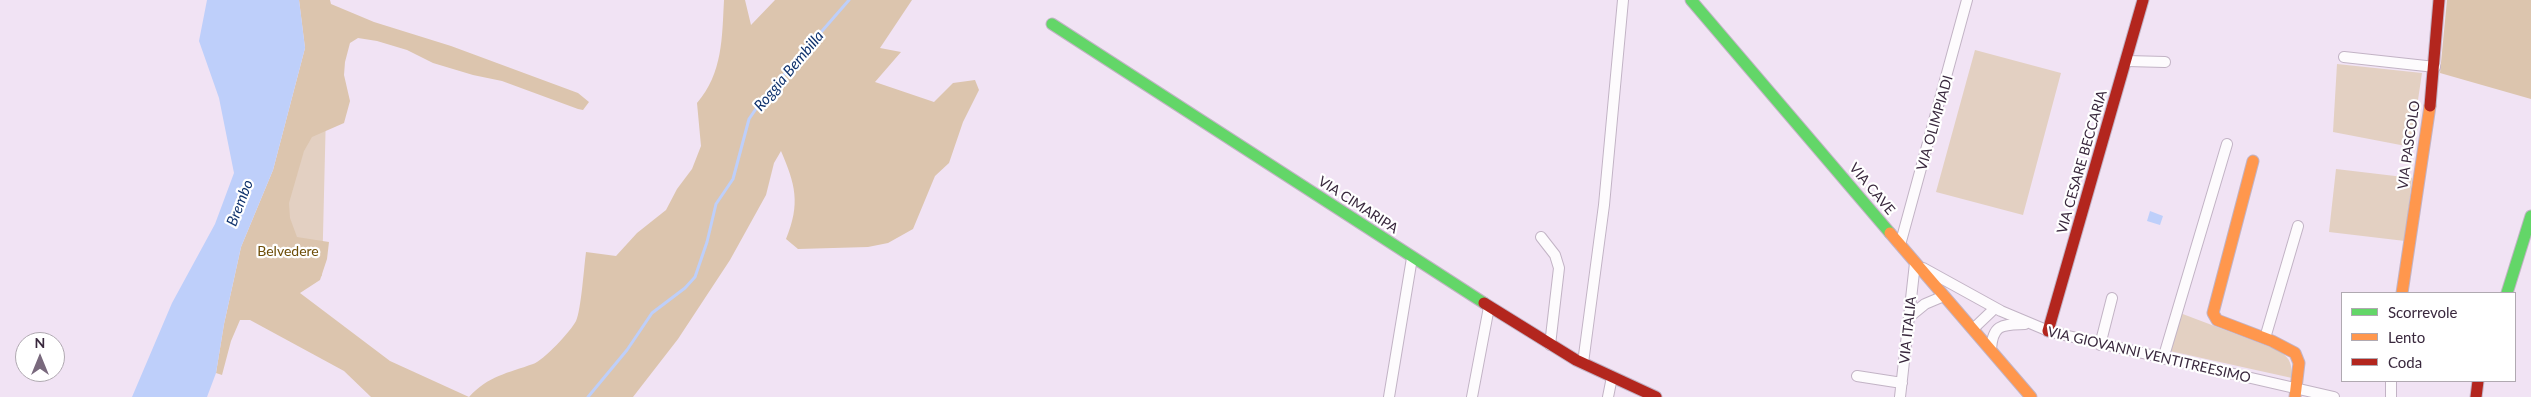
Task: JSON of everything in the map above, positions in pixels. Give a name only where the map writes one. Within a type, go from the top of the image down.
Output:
[{"type":"street","points":[[1583,363],[1604,205],[1623,0]]},
{"type":"street","name":"VIA CAVE","points":[[1691,0],[2031,397]]},
{"type":"street","name":"VIA OLIMPIADI","points":[[1900,245],[1967,0]]},
{"type":"street","name":"VIA CESARE BECCARIA","points":[[2048,331],[2143,0]]},
{"type":"street","name":"VIA PASCOLO","points":[[2402,292],[2408,267],[2434,67],[2439,0]]},
{"type":"street","name":"VIA CIMARIPA","points":[[1052,24],[1489,308],[1583,363],[1656,397]]},
{"type":"street","points":[[2344,57],[2434,67]]},
{"type":"street","points":[[2127,61],[2165,62]]},
{"type":"street","points":[[2163,358],[2227,144]]},
{"type":"street","points":[[2253,161],[2212,313],[2217,320],[2290,349],[2298,356],[2295,393]]},
{"type":"street","points":[[2506,292],[2531,216]]},
{"type":"street","points":[[2265,338],[2298,226]]},
{"type":"street","points":[[1541,237],[1555,255],[1558,268],[1550,345]]},
{"type":"street","points":[[1389,397],[1412,258]]},
{"type":"street","name":"VIA GIOVANNI VENTITREESIMO","points":[[1917,265],[1936,273],[1996,308],[2028,324],[2048,331],[2163,358],[2295,393],[2334,397]]},
{"type":"street","name":"VIA ITALIA","points":[[1900,397],[1917,265]]},
{"type":"street","points":[[1909,317],[1925,304],[1944,296]]},
{"type":"street","points":[[2100,344],[2112,298]]},
{"type":"street","points":[[1472,397],[1489,308]]},
{"type":"street","points":[[1973,329],[1996,308]]},
{"type":"street","points":[[1990,349],[1992,337],[1999,327],[2028,324]]},
{"type":"street","points":[[1857,376],[1902,384]]},
{"type":"street","points":[[1608,397],[1612,377]]},
{"type":"street","points":[[2391,382],[2391,397]]},
{"type":"street","points":[[2476,397],[2478,382]]},
{"type":"green space","points":[[299,0],[330,0],[331,4],[374,22],[451,46],[578,93],[589,102],[583,110],[578,109],[502,81],[473,75],[433,63],[407,50],[377,41],[358,38],[350,43],[345,62],[344,75],[350,101],[344,123],[312,137],[304,151],[289,203],[290,218],[297,237],[329,242],[327,259],[320,280],[300,293],[390,361],[469,397],[371,397],[344,371],[250,320],[240,320],[231,341],[222,375],[216,373],[224,324],[241,247],[273,170],[305,48]]},
{"type":"green space","points":[[724,0],[745,0],[751,25],[775,0],[912,0],[880,48],[901,52],[875,82],[934,102],[953,83],[975,80],[979,90],[963,122],[949,163],[935,176],[913,229],[888,243],[868,247],[798,249],[786,239],[794,215],[795,204],[793,184],[781,151],[774,163],[766,195],[730,260],[678,339],[633,397],[469,397],[483,384],[538,362],[569,332],[578,316],[586,252],[616,256],[637,233],[666,210],[677,189],[692,169],[701,146],[697,103],[712,79],[720,54]]},
{"type":"green space","points":[[2447,0],[2531,0],[2531,99],[2440,73]]},
{"type":"green space","name":"Belvedere","points":[[328,30],[322,276],[231,308]]},
{"type":"green space","points":[[1975,50],[2061,73],[2023,215],[1936,192]]},
{"type":"green space","points":[[2337,64],[2422,73],[2411,147],[2333,132]]},
{"type":"green space","points":[[2336,169],[2412,178],[2405,241],[2329,232]]},
{"type":"green space","points":[[2180,313],[2278,350],[2290,361],[2292,378],[2170,351]]},
{"type":"water","name":"Brembo","points":[[207,0],[299,0],[305,48],[273,170],[241,247],[224,324],[216,373],[207,397],[132,397],[172,303],[215,224],[234,173],[219,98],[199,41]]},
{"type":"water","points":[[2150,211],[2163,216],[2160,225],[2147,221]]},
{"type":"waterway","name":"Roggia Bembilla","points":[[588,397],[627,350],[652,313],[685,288],[695,277],[707,242],[716,204],[733,179],[749,119],[762,100],[849,0]]},
{"type":"traffic: fast","points":[[1691,0],[1890,233]]},
{"type":"traffic: fast","points":[[1052,24],[1484,303]]},
{"type":"traffic: fast","points":[[2507,292],[2531,216]]},
{"type":"traffic: slow","points":[[2402,292],[2430,106]]},
{"type":"traffic: slow","points":[[2253,161],[2213,313],[2217,320],[2272,341],[2295,353],[2299,363],[2295,397]]},
{"type":"traffic: slow","points":[[1890,233],[2031,397]]},
{"type":"traffic: jam","points":[[2048,331],[2143,0]]},
{"type":"traffic: jam","points":[[2430,106],[2439,0]]},
{"type":"traffic: jam","points":[[1484,303],[1576,360],[1656,397]]},
{"type":"traffic: jam","points":[[2476,397],[2478,382]]}]
